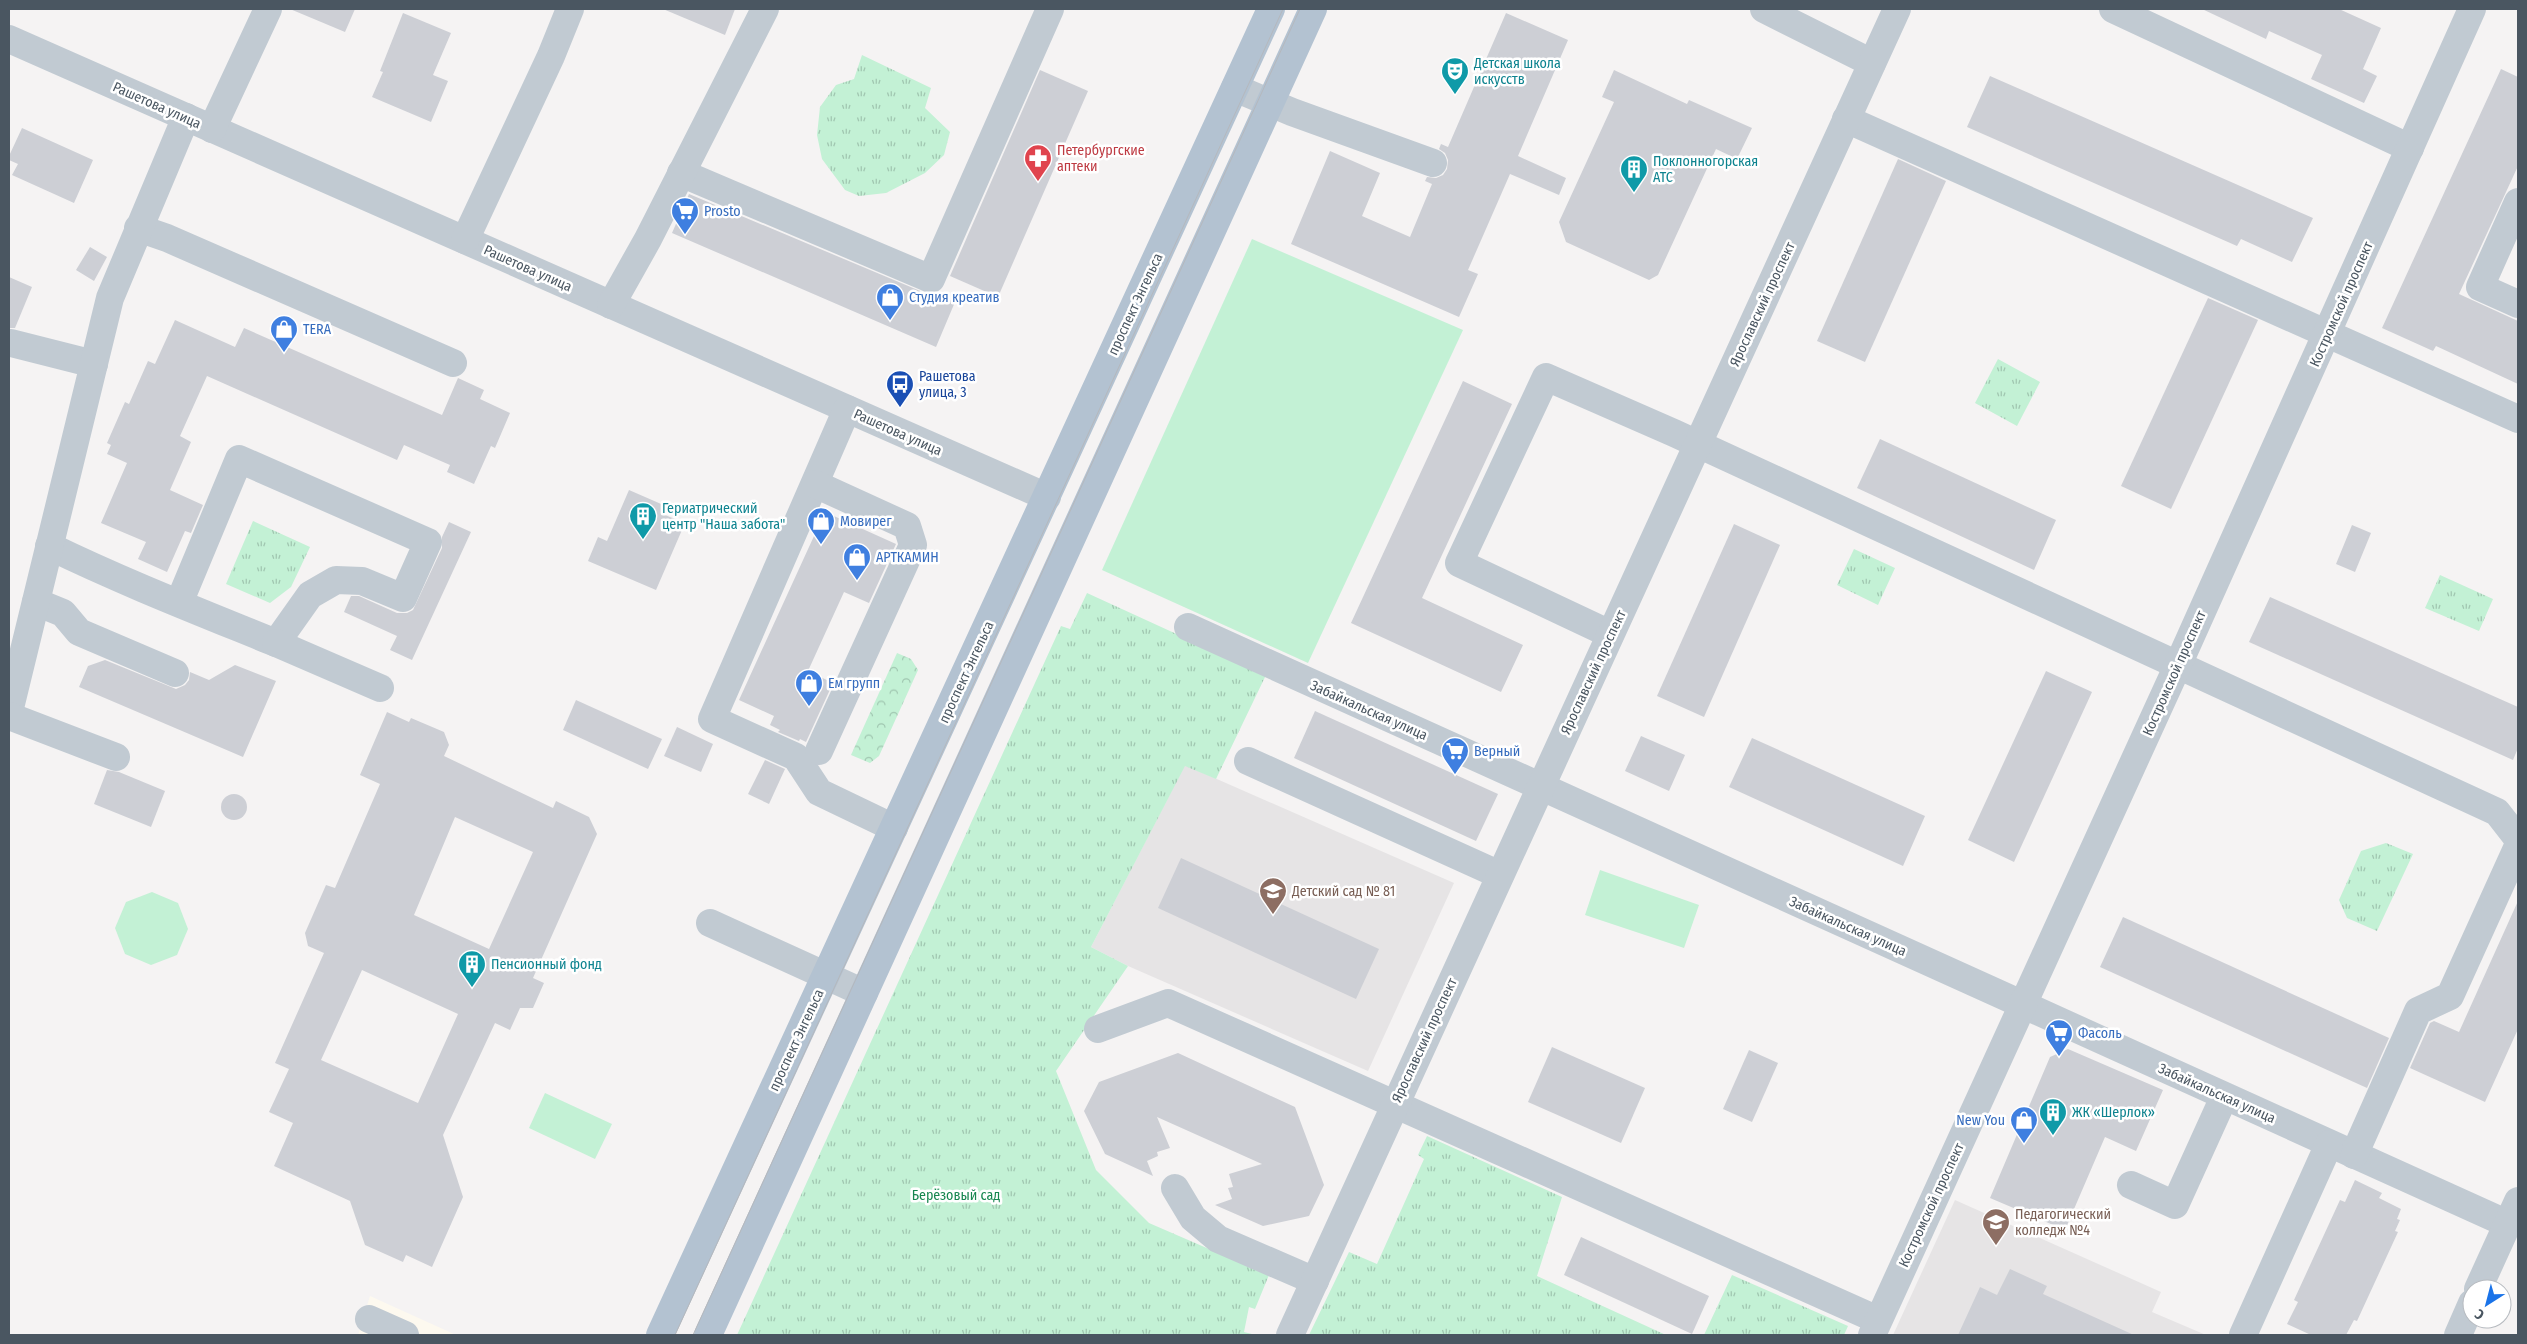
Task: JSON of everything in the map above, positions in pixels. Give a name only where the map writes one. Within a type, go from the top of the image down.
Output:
[{"type":"main road","name":"проспект Энгельса","points":[[660,1335],[1272,9]]},
{"type":"main road","points":[[708,1335],[1312,9]]},
{"type":"main road","points":[[1046,497],[1083,513]]},
{"type":"street","points":[[212,129],[268,9]]},
{"type":"street","points":[[465,240],[551,56],[570,9]]},
{"type":"street","points":[[611,305],[648,239],[765,9]]},
{"type":"street","points":[[681,173],[932,279],[1050,9]]},
{"type":"street","points":[[1764,9],[1872,63]]},
{"type":"street","name":"Ярославский проспект","points":[[1290,1335],[1897,9]]},
{"type":"street","points":[[2114,9],[2410,148]]},
{"type":"street","name":"Костромской проспект","points":[[1875,1328],[2178,665],[2472,9]]},
{"type":"street","name":"Рашетова улица","points":[[9,39],[1046,497]]},
{"type":"street","points":[[1235,88],[1433,164]]},
{"type":"street","points":[[116,757],[9,714],[110,298],[186,117]]},
{"type":"street","points":[[1846,119],[2518,419]]},
{"type":"street","points":[[2518,202],[2480,287],[2518,304]]},
{"type":"street","points":[[138,228],[167,238],[453,363]]},
{"type":"street","points":[[11,343],[94,364]]},
{"type":"street","points":[[1610,634],[1459,563],[1546,377],[1697,444],[2497,812],[2518,838]]},
{"type":"street","points":[[846,409],[712,718],[796,757],[818,792],[894,828]]},
{"type":"street","points":[[179,603],[239,459],[428,542],[403,598],[362,581],[336,580],[310,595],[276,643]]},
{"type":"street","points":[[815,484],[907,526],[913,545],[820,751]]},
{"type":"street","points":[[49,546],[380,688]]},
{"type":"street","points":[[36,602],[63,613],[80,632],[176,673]]},
{"type":"street","name":"Забайкальская улица","points":[[1188,627],[2329,1144],[2354,1155],[2513,1212]]},
{"type":"street","points":[[1248,761],[1500,875]]},
{"type":"street","points":[[2354,1155],[2418,1011],[2450,996],[2518,846]]},
{"type":"street","points":[[710,923],[864,993]]},
{"type":"street","points":[[1098,1029],[1168,1003],[1394,1105],[1875,1328]]},
{"type":"street","points":[[2131,1185],[2175,1205],[2224,1097]]},
{"type":"street","points":[[2243,1335],[2329,1144]]},
{"type":"street","points":[[1175,1188],[1193,1218],[1218,1239],[1315,1280]]},
{"type":"street","points":[[2483,1279],[2513,1212]]},
{"type":"street","points":[[369,1319],[404,1335]]},
{"type":"shaded area","name":"Детский сад № 81","points":[[1185,765],[1454,883],[1368,1071],[1128,966],[1091,947]]},
{"type":"shaded area","name":"Педагогический колледж №4","points":[[1955,1200],[2161,1292],[2152,1312],[2206,1335],[1893,1335]]},
{"type":"shaded area","points":[[370,1296],[456,1335],[358,1335]]},
{"type":"green space","points":[[862,55],[931,88],[925,108],[950,132],[944,155],[925,173],[886,193],[859,196],[845,190],[822,159],[817,135],[820,107],[836,85],[854,79]]},
{"type":"green space","points":[[1252,239],[1463,330],[1308,663],[1102,570]]},
{"type":"green space","points":[[1998,359],[2040,382],[2017,426],[1975,403]]},
{"type":"green space","points":[[253,521],[310,547],[291,587],[270,603],[226,584]]},
{"type":"green space","points":[[1854,549],[1895,568],[1878,605],[1837,585]]},
{"type":"green space","points":[[2440,575],[2493,599],[2479,631],[2425,608]]},
{"type":"green space","name":"Берёзовый сад","points":[[1087,593],[1266,675],[1216,779],[1185,766],[1091,947],[1128,966],[1056,1071],[1096,1170],[1149,1223],[1269,1275],[1255,1309],[1249,1307],[1244,1332],[1256,1335],[737,1335],[1061,626],[1070,629]]},
{"type":"green space","points":[[897,653],[911,659],[918,670],[879,756],[870,763],[851,755]]},
{"type":"green space","points":[[2386,843],[2413,854],[2377,931],[2347,918],[2339,900],[2361,851]]},
{"type":"green space","points":[[1600,870],[1699,905],[1684,948],[1585,915]]},
{"type":"green space","points":[[152,892],[178,903],[188,929],[177,955],[151,965],[125,954],[115,928],[126,902]]},
{"type":"green space","points":[[545,1093],[612,1124],[595,1159],[529,1128]]},
{"type":"green space","points":[[1427,1136],[1562,1197],[1537,1276],[1666,1335],[1309,1335],[1349,1252],[1377,1264],[1424,1159],[1418,1155]]},
{"type":"green space","points":[[1732,1275],[1848,1326],[1844,1335],[1704,1335]]},
{"type":"building","points":[[290,9],[355,9],[345,32]]},
{"type":"building","points":[[663,9],[735,9],[725,35]]},
{"type":"building","points":[[2202,9],[2339,9],[2381,28],[2363,69],[2377,76],[2364,103],[2311,79],[2322,55],[2269,31],[2266,39]]},
{"type":"building","points":[[403,13],[451,33],[433,75],[448,81],[431,122],[372,97],[383,72],[380,71]]},
{"type":"building","points":[[1506,13],[1568,40],[1518,156],[1566,178],[1559,195],[1510,174],[1468,270],[1478,274],[1459,317],[1291,244],[1330,151],[1380,173],[1362,216],[1410,237],[1432,184],[1425,181],[1427,177],[1436,178],[1443,175],[1447,169],[1448,160],[1445,153],[1439,149],[1441,144],[1448,147]]},
{"type":"building","points":[[2501,69],[2518,77],[2518,166],[2459,294],[2518,321],[2518,384],[2436,346],[2433,351],[2382,328]]},
{"type":"building","points":[[1040,70],[1088,91],[998,297],[950,276]]},
{"type":"building","name":"Поклонногорская АТС","points":[[1614,70],[1687,104],[1689,100],[1752,128],[1737,159],[1716,149],[1658,275],[1649,280],[1566,242],[1559,222],[1614,102],[1602,97]]},
{"type":"building","points":[[1990,76],[2313,218],[2292,262],[2241,239],[2237,246],[1967,127]]},
{"type":"building","points":[[22,128],[93,160],[74,203],[12,175],[18,164],[9,160],[9,156]]},
{"type":"building","points":[[1898,159],[1946,181],[1865,362],[1817,341]]},
{"type":"building","points":[[689,194],[925,293],[935,294],[955,302],[936,347],[672,233]]},
{"type":"building","points":[[90,247],[107,257],[94,281],[76,270]]},
{"type":"building","points":[[9,277],[32,287],[15,328],[9,328]]},
{"type":"building","points":[[2208,298],[2258,320],[2171,509],[2121,486]]},
{"type":"building","points":[[175,320],[235,347],[244,328],[442,415],[458,378],[484,390],[480,399],[510,413],[495,448],[491,446],[474,484],[447,472],[450,465],[404,445],[397,460],[207,376],[180,436],[191,442],[170,490],[203,505],[191,533],[185,531],[167,572],[138,559],[146,542],[101,523],[127,463],[107,454],[111,445],[107,443],[125,402],[129,404],[148,361],[155,364]]},
{"type":"building","points":[[1463,381],[1512,404],[1422,598],[1523,645],[1501,692],[1351,623]]},
{"type":"building","points":[[1880,439],[2056,520],[2034,570],[1857,488]]},
{"type":"building","name":"Гериатрический центр \"Наша забота\"","points":[[629,490],[668,507],[665,515],[685,523],[656,590],[588,561],[598,537],[607,541]]},
{"type":"building","points":[[825,512],[896,544],[869,603],[844,592],[808,671],[833,683],[806,742],[778,732],[780,730],[770,725],[774,716],[739,700]]},
{"type":"building","points":[[449,522],[471,532],[412,660],[390,650],[397,636],[344,612],[351,596],[359,596],[397,613],[407,613],[413,610],[442,548],[442,537]]},
{"type":"building","points":[[1734,524],[1780,545],[1704,717],[1657,696]]},
{"type":"building","points":[[2352,525],[2371,533],[2355,572],[2336,564]]},
{"type":"building","points":[[2270,597],[2518,707],[2518,748],[2513,760],[2249,642]]},
{"type":"building","points":[[105,660],[176,689],[185,685],[189,680],[190,672],[209,680],[235,665],[276,681],[243,757],[79,687],[88,666]]},
{"type":"building","points":[[2046,671],[2092,692],[2014,862],[1968,840]]},
{"type":"building","points":[[576,700],[662,739],[648,769],[563,730]]},
{"type":"building","points":[[1315,711],[1498,794],[1476,841],[1294,758]]},
{"type":"building","name":"Пенсионный фонд","points":[[387,712],[409,722],[411,718],[444,732],[449,745],[444,756],[553,808],[556,801],[589,817],[597,834],[533,978],[544,983],[533,1008],[520,1008],[510,1030],[495,1023],[443,1135],[463,1197],[432,1267],[406,1255],[403,1262],[365,1245],[350,1201],[274,1166],[293,1123],[269,1112],[289,1069],[275,1063],[324,953],[308,946],[305,933],[326,885],[335,888],[380,784],[360,775]],"holes":[[[455,817],[533,852],[489,949],[414,915]],[[362,970],[458,1014],[418,1103],[321,1060]]]},
{"type":"building","points":[[677,727],[713,744],[701,772],[664,756]]},
{"type":"building","points":[[1641,736],[1685,755],[1669,791],[1625,771]]},
{"type":"building","points":[[1752,738],[1925,816],[1903,866],[1729,787]]},
{"type":"building","points":[[765,760],[785,769],[769,804],[748,794]]},
{"type":"building","points":[[107,770],[119,772],[165,791],[151,827],[94,804]]},
{"type":"building","points":[[234,794],[243,798],[247,807],[243,816],[234,820],[225,816],[221,807],[225,798]]},
{"type":"building","points":[[1181,858],[1379,949],[1356,999],[1158,908]]},
{"type":"building","points":[[2518,901],[2518,1029],[2485,1102],[2410,1068],[2430,1023],[2434,1021],[2459,1032]]},
{"type":"building","points":[[2123,917],[2389,1038],[2367,1088],[2100,967]]},
{"type":"building","points":[[1552,1047],[1645,1088],[1621,1143],[1528,1102]]},
{"type":"building","name":"ЖК «Шерлок»","points":[[2068,1049],[2163,1090],[2136,1151],[2105,1137],[2065,1230],[1990,1198],[2050,1057]]},
{"type":"building","points":[[1749,1050],[1778,1063],[1752,1122],[1723,1109]]},
{"type":"building","points":[[1178,1053],[1295,1107],[1324,1185],[1309,1216],[1263,1226],[1215,1205],[1232,1199],[1228,1188],[1233,1187],[1229,1174],[1262,1164],[1157,1117],[1170,1148],[1157,1152],[1158,1156],[1147,1161],[1153,1176],[1105,1154],[1084,1111],[1099,1082]]},
{"type":"building","points":[[2355,1180],[2382,1193],[2379,1198],[2401,1209],[2397,1219],[2400,1220],[2395,1231],[2398,1232],[2357,1321],[2354,1320],[2346,1335],[2311,1335],[2287,1324],[2298,1302],[2294,1300],[2340,1200],[2345,1202]]},
{"type":"building","points":[[1581,1237],[1709,1296],[1692,1334],[1564,1275]]},
{"type":"building","points":[[2010,1269],[2047,1286],[2043,1294],[2134,1335],[1958,1335],[1980,1287],[1997,1295]]},
{"type":"tram line","points":[[675,1335],[1283,9]]},
{"type":"tram line","points":[[693,1335],[1300,9]]},
{"type":"place","name":"Детская школа искусств","points":[[1455,95]]},
{"type":"place","name":"Петербургские аптеки","points":[[1038,182]]},
{"type":"place","name":"Поклонногорская АТС","points":[[1634,193]]},
{"type":"place","name":"Prosto","points":[[685,235]]},
{"type":"place","name":"Студия креатив","points":[[890,321]]},
{"type":"place","name":"TERA","points":[[284,353]]},
{"type":"place","name":"Рашетова улица, 3","points":[[900,408]]},
{"type":"place","name":"Гериатрический центр \"Наша забота\"","points":[[643,540]]},
{"type":"place","name":"Мовирег","points":[[821,545]]},
{"type":"place","name":"АРТКАМИН","points":[[857,581]]},
{"type":"place","name":"Ем групп","points":[[809,707]]},
{"type":"place","name":"Верный","points":[[1455,775]]},
{"type":"place","name":"Детский сад № 81","points":[[1273,915]]},
{"type":"place","name":"Пенсионный фонд","points":[[472,988]]},
{"type":"place","name":"Фасоль","points":[[2059,1057]]},
{"type":"place","name":"ЖК «Шерлок»","points":[[2053,1136]]},
{"type":"place","name":"New You","points":[[2024,1144]]},
{"type":"place","name":"Педагогический колледж №4","points":[[1996,1246]]}]
